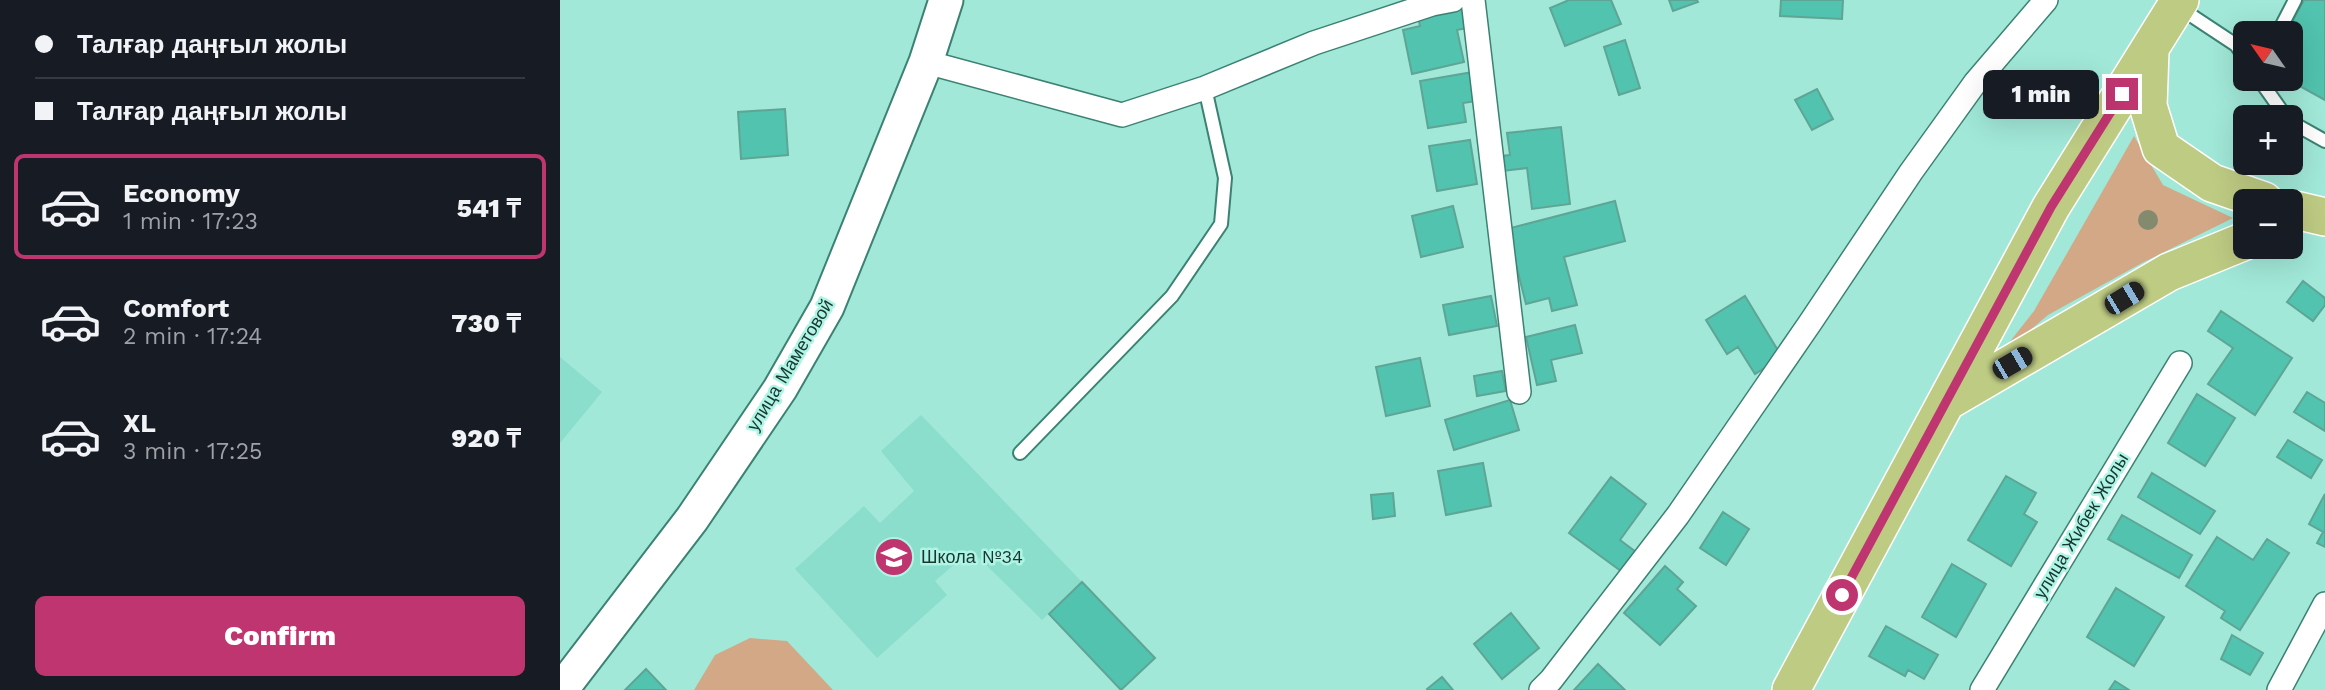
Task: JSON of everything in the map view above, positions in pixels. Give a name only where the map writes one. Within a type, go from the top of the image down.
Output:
[{"type":"main road","points":[[1791,690],[2051,207],[2179,3]]},
{"type":"main road","points":[[2150,49],[2148,106],[2161,148],[2212,183],[2233,190]]},
{"type":"main road","points":[[2303,212],[2325,217]]},
{"type":"main road","points":[[2303,230],[2325,226]]},
{"type":"main road","points":[[1945,403],[2169,272],[2233,247]]},
{"type":"street","name":"улица Маметовой","points":[[561,690],[691,519],[780,389],[827,307],[926,62],[946,0]]},
{"type":"street","points":[[926,62],[1122,115],[1205,88],[1314,43],[1452,0]]},
{"type":"street","points":[[1473,0],[1519,392]]},
{"type":"street","points":[[1541,690],[1551,681],[1678,515],[1911,172],[1975,83],[2046,0]]},
{"type":"street","name":"улица Жибек Жолы","points":[[1982,690],[2180,363]]},
{"type":"street","points":[[2279,690],[2325,604]]},
{"type":"lane","points":[[2284,21],[2295,0]]},
{"type":"lane","points":[[2179,3],[2233,43]]},
{"type":"lane","points":[[1020,453],[1172,296],[1221,224],[1225,178],[1205,88]]},
{"type":"lane","points":[[2303,130],[2325,141]]},
{"type":"shaded area","points":[[2134,136],[2163,185],[2233,218],[2142,263],[2048,315],[1997,358],[2034,311]]},
{"type":"shaded area","points":[[560,357],[602,392],[560,443]]},
{"type":"shaded area","points":[[921,415],[1082,582],[1042,620],[971,550],[935,581],[947,595],[877,658],[795,569],[864,506],[880,523],[914,491],[881,451]]},
{"type":"shaded area","points":[[750,638],[787,641],[833,690],[694,690],[715,655]]},
{"type":"building","points":[[1569,0],[1611,0],[1621,24],[1565,46],[1550,8]]},
{"type":"building","points":[[1669,0],[1697,0],[1698,2],[1673,11]]},
{"type":"building","points":[[1781,0],[1843,0],[1842,19],[1780,16]]},
{"type":"building","points":[[2304,0],[2325,0],[2325,100],[2303,88],[2303,21],[2293,21]]},
{"type":"building","points":[[1463,8],[1467,28],[1457,30],[1464,62],[1412,74],[1403,30],[1420,26],[1418,17]]},
{"type":"building","points":[[1625,40],[1640,88],[1619,95],[1604,47]]},
{"type":"building","points":[[1473,72],[1477,101],[1463,103],[1466,122],[1428,128],[1420,81]]},
{"type":"building","points":[[1817,89],[1833,119],[1812,130],[1795,100]]},
{"type":"building","points":[[785,109],[788,155],[741,159],[738,112]]},
{"type":"building","points":[[1561,127],[1570,204],[1532,209],[1527,168],[1503,171],[1501,156],[1510,155],[1507,133]]},
{"type":"building","points":[[1470,140],[1477,184],[1437,191],[1429,146]]},
{"type":"building","points":[[1615,201],[1625,241],[1564,257],[1577,305],[1552,311],[1549,298],[1526,304],[1507,229]]},
{"type":"building","points":[[1453,206],[1463,247],[1421,257],[1412,216]]},
{"type":"building","points":[[2303,281],[2325,298],[2325,305],[2313,321],[2287,302]]},
{"type":"building","points":[[1491,296],[1497,326],[1449,335],[1443,305]]},
{"type":"building","points":[[1745,296],[1782,357],[1755,374],[1738,347],[1727,354],[1706,320]]},
{"type":"building","points":[[2221,311],[2292,358],[2255,415],[2208,384],[2233,348],[2208,331]]},
{"type":"building","points":[[1575,325],[1582,353],[1551,360],[1556,381],[1537,385],[1526,337]]},
{"type":"building","points":[[1420,358],[1430,406],[1386,416],[1376,367]]},
{"type":"building","points":[[1502,371],[1506,391],[1477,396],[1474,376]]},
{"type":"building","points":[[2307,392],[2325,403],[2325,431],[2294,412]]},
{"type":"building","points":[[2197,394],[2235,418],[2205,466],[2168,443]]},
{"type":"building","points":[[1510,400],[1519,430],[1454,450],[1445,420]]},
{"type":"building","points":[[2288,440],[2322,460],[2311,478],[2277,457]]},
{"type":"building","points":[[1483,463],[1491,506],[1446,515],[1438,471]]},
{"type":"building","points":[[2152,473],[2215,511],[2200,534],[2138,497]]},
{"type":"building","points":[[2006,476],[2036,493],[2024,514],[2037,522],[2011,566],[1968,540]]},
{"type":"building","points":[[1611,477],[1646,504],[1620,540],[1636,552],[1621,571],[1569,533]]},
{"type":"building","points":[[1393,493],[1395,516],[1373,519],[1371,495]]},
{"type":"building","points":[[2325,494],[2325,547],[2317,543],[2323,532],[2309,524]]},
{"type":"building","points":[[1723,512],[1749,529],[1726,565],[1700,548]]},
{"type":"building","points":[[2122,515],[2192,555],[2179,578],[2108,539]]},
{"type":"building","points":[[2217,537],[2253,560],[2267,539],[2289,553],[2240,630],[2221,618],[2225,611],[2186,586]]},
{"type":"building","points":[[1952,564],[1986,584],[1956,637],[1922,617]]},
{"type":"building","points":[[1665,566],[1683,582],[1677,589],[1696,606],[1660,645],[1624,613]]},
{"type":"building","points":[[1082,582],[1155,658],[1121,690],[1049,614]]},
{"type":"building","points":[[2116,588],[2164,617],[2134,666],[2087,637]]},
{"type":"building","points":[[1511,613],[1539,648],[1502,679],[1474,644]]},
{"type":"building","points":[[1886,626],[1938,655],[1924,679],[1908,670],[1905,676],[1869,656]]},
{"type":"building","points":[[2232,635],[2263,653],[2250,675],[2221,659]]},
{"type":"building","points":[[1598,664],[1625,690],[1574,690]]},
{"type":"building","points":[[646,669],[666,690],[625,690]]},
{"type":"building","points":[[1442,677],[1453,690],[1427,689]]},
{"type":"building","points":[[2115,681],[2129,690],[2109,690]]},
{"type":"place","name":"Школа №34","points":[[894,557]]},
{"type":"route","points":[[1842,595],[2051,207],[2122,94]]}]
